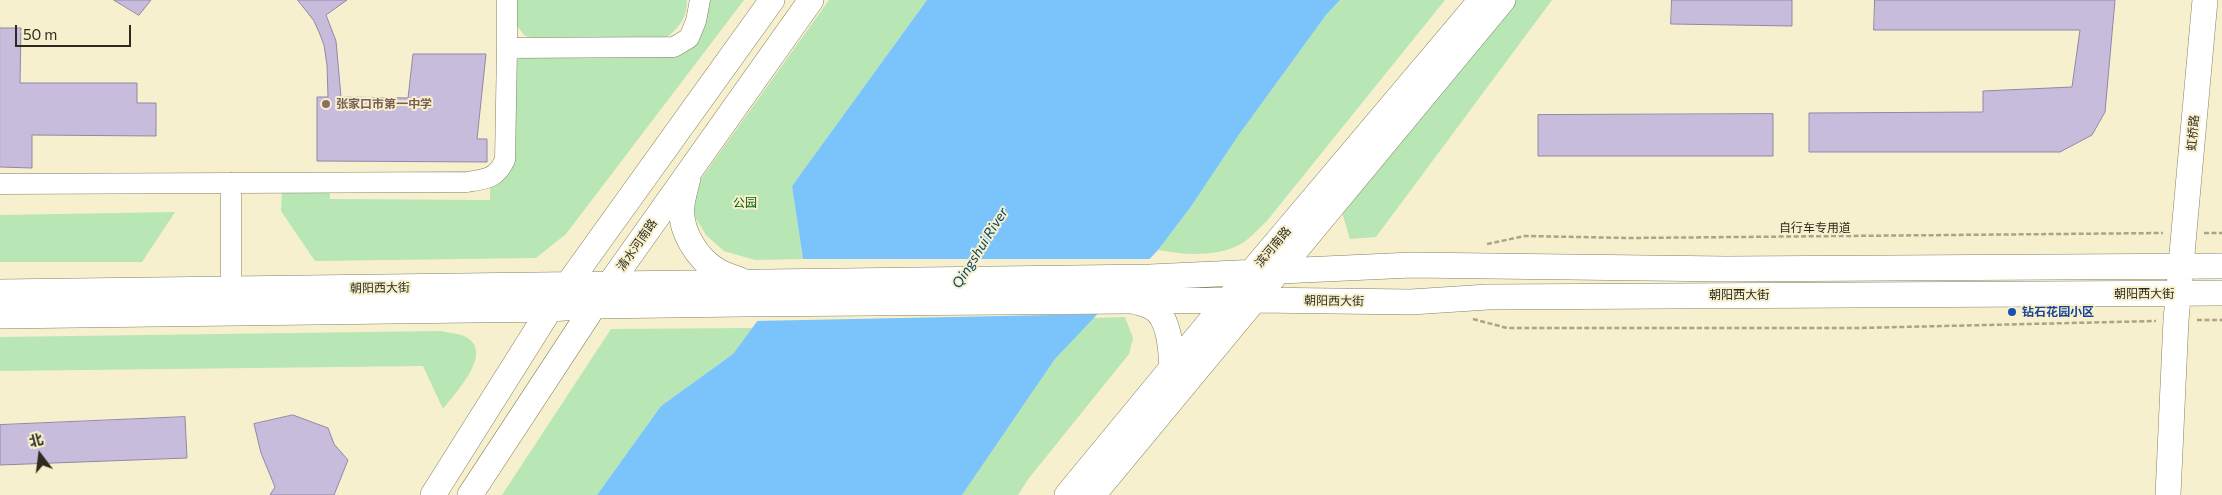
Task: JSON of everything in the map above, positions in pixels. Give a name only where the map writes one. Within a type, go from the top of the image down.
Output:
[{"type":"main road","points":[[433,495],[550,309],[772,0]]},
{"type":"main road","name":"清水河南路","points":[[470,495],[609,284],[811,0]]},
{"type":"main road","name":"滨河南路","points":[[1067,495],[1251,272],[1481,0]]},
{"type":"main road","name":"滨河南路","points":[[1093,495],[1503,0]]},
{"type":"main road","name":"虹桥路","points":[[2168,495],[2176,320],[2205,0]]},
{"type":"main road","points":[[690,170],[682,207],[683,221],[690,240],[699,255],[717,271],[749,289],[1150,277],[1412,265],[1726,269],[2222,266]]},
{"type":"main road","name":"朝阳西大街","points":[[0,292],[609,284],[1133,301],[1411,302],[1488,296],[2222,293]]},
{"type":"main road","name":"朝阳西大街","points":[[0,316],[550,309],[749,289]]},
{"type":"main road","points":[[1133,301],[1152,307],[1160,313],[1168,334],[1172,369]]},
{"type":"lane","points":[[0,184],[467,182],[486,179],[500,171],[505,160],[507,0]]},
{"type":"lane","points":[[507,48],[674,47],[689,38],[696,21],[700,0]]},
{"type":"lane","points":[[231,183],[231,290]]},
{"type":"path","name":"自行车专用道","points":[[1478,247],[1525,236],[1639,238],[2222,233]]},
{"type":"path","points":[[1469,318],[1507,328],[1859,328],[2222,320]]},
{"type":"green space","points":[[514,0],[687,0],[686,12],[682,21],[667,37],[534,38],[525,36],[514,22]]},
{"type":"green space","points":[[707,0],[744,0],[566,234],[536,258],[315,261],[281,211],[282,189],[330,188],[330,199],[490,200],[490,185],[515,62],[520,58],[671,54]]},
{"type":"green space","name":"公园","points":[[829,0],[927,0],[792,186],[803,259],[755,260],[724,251],[706,235],[693,214],[693,190]]},
{"type":"green space","points":[[1340,0],[1445,0],[1266,222],[1250,237],[1239,245],[1220,252],[1189,254],[1158,250],[1190,208],[1238,136],[1326,15]]},
{"type":"green space","points":[[1515,0],[1552,0],[1376,237],[1350,239],[1341,209]]},
{"type":"green space","points":[[175,212],[142,262],[0,262],[0,215]]},
{"type":"green space","points":[[1125,317],[1133,338],[1129,354],[1029,478],[1018,495],[962,495],[1055,359],[1093,318]]},
{"type":"green space","points":[[752,328],[733,354],[661,406],[597,495],[502,495],[611,329]]},
{"type":"green space","points":[[441,331],[464,336],[473,343],[476,351],[475,361],[470,372],[443,409],[423,366],[0,371],[0,337]]},
{"type":"water","name":"Qingshui River","points":[[927,0],[1340,0],[1326,15],[1238,136],[1190,208],[1158,250],[1055,359],[962,495],[597,495],[661,406],[733,354],[803,259],[792,186]]},
{"type":"pier","points":[[799,259],[1153,259],[1101,314],[754,321]]},
{"type":"building","points":[[114,0],[151,0],[139,15]]},
{"type":"building","points":[[298,0],[347,0],[326,15],[336,41],[341,97],[408,98],[413,54],[486,54],[477,139],[487,139],[487,162],[317,161],[317,97],[328,97],[327,65],[324,45],[319,32],[314,21]]},
{"type":"building","points":[[1672,0],[1792,0],[1792,26],[1671,24]]},
{"type":"building","points":[[1875,0],[2115,0],[2105,112],[2092,135],[2060,152],[1809,152],[1809,113],[1983,112],[1983,91],[2072,87],[2080,30],[1874,30]]},
{"type":"building","points":[[0,28],[21,28],[20,83],[137,83],[137,103],[156,103],[156,136],[32,135],[32,168],[0,167]]},
{"type":"building","points":[[1773,114],[1773,156],[1538,156],[1538,115]]},
{"type":"building","points":[[293,415],[328,428],[334,444],[348,460],[334,495],[270,495],[275,487],[261,453],[254,424]]},
{"type":"building","points":[[185,417],[187,458],[0,465],[0,425]]},
{"type":"place","name":"张家口市第一中学","points":[[326,104]]},
{"type":"place","name":"钻石花园小区","points":[[2012,312]]}]
